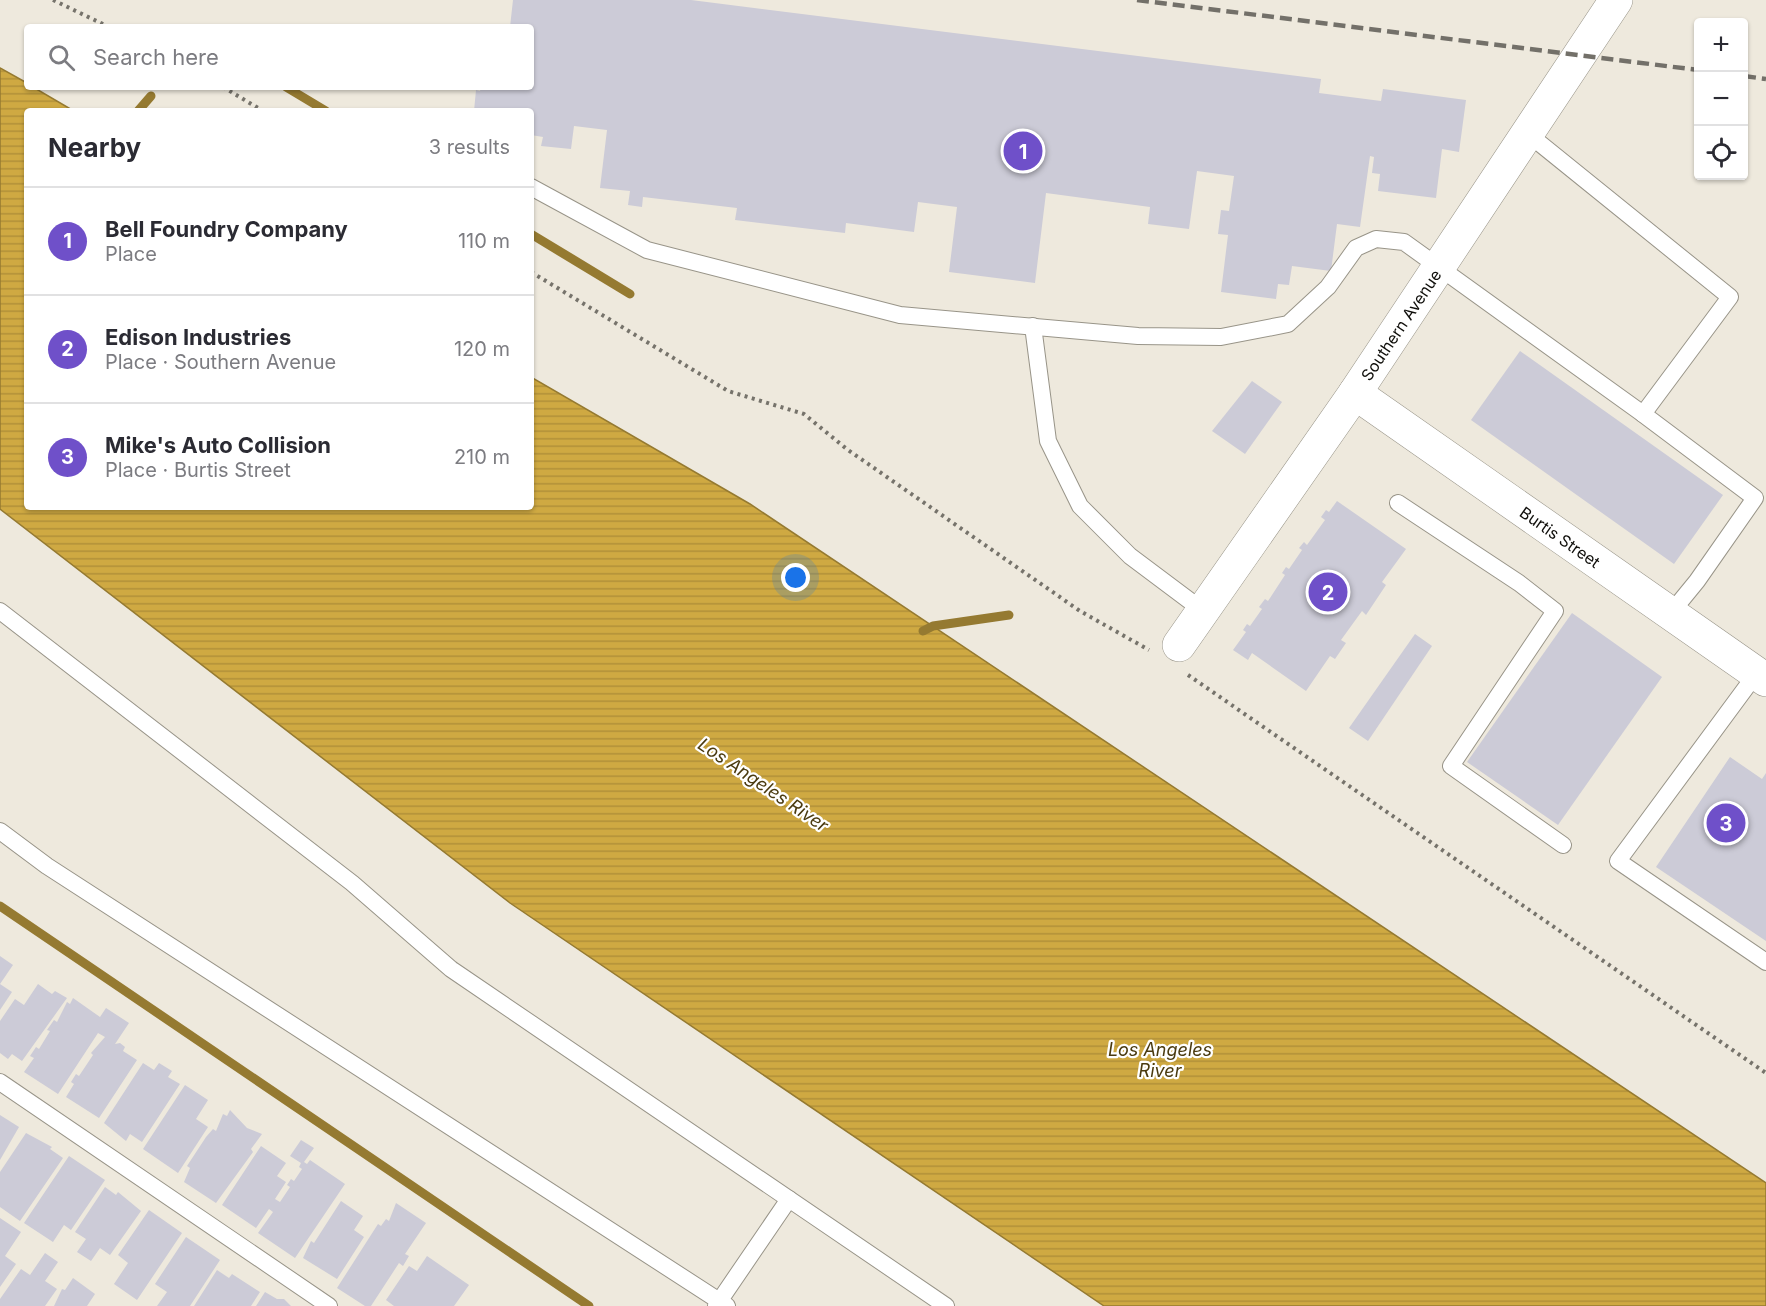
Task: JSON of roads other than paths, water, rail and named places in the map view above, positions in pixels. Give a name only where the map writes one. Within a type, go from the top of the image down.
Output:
[{"type":"street","name":"Southern Avenue","points":[[1179,645],[1440,268],[1527,133],[1617,0]]},
{"type":"street","name":"Burtis Street","points":[[1355,393],[1761,677]]},
{"type":"lane","points":[[1527,133],[1730,297],[1643,414]]},
{"type":"lane","points":[[534,189],[647,250],[900,315],[1138,336],[1221,337],[1288,324],[1328,287],[1356,248],[1376,239],[1404,242],[1643,414],[1755,498],[1697,581],[1670,614]]},
{"type":"lane","points":[[1034,326],[1048,441],[1080,506],[1130,556],[1202,610]]},
{"type":"lane","points":[[1398,503],[1519,583],[1555,611],[1451,766],[1563,845]]},
{"type":"lane","points":[[0,611],[352,883],[452,969],[946,1306]]},
{"type":"lane","points":[[1761,677],[1618,861],[1766,962]]},
{"type":"lane","points":[[0,831],[57,872],[721,1304],[789,1199]]},
{"type":"lane","points":[[0,1082],[329,1306]]},
{"type":"water","name":"Los Angeles River","points":[[0,68],[24,81],[24,90],[38,90],[69,108],[24,108],[24,510],[534,510],[534,379],[750,504],[1766,1183],[1766,1306],[1104,1306],[510,903],[0,509]]},
{"type":"waterway","points":[[291,90],[321,108]]},
{"type":"waterway","points":[[141,108],[151,96]]},
{"type":"waterway","points":[[534,236],[630,294]]},
{"type":"waterway","points":[[923,631],[933,626],[1009,615]]},
{"type":"waterway","points":[[0,906],[589,1306]]},
{"type":"railway","points":[[1137,0],[1694,70]]},
{"type":"railway","points":[[1748,77],[1766,79]]},
{"type":"place","name":"Bell Foundry Company","points":[[1023,151]]},
{"type":"place","name":"Edison Industries","points":[[1328,592]]},
{"type":"place","name":"Mike's Auto Collision","points":[[1726,823]]}]
